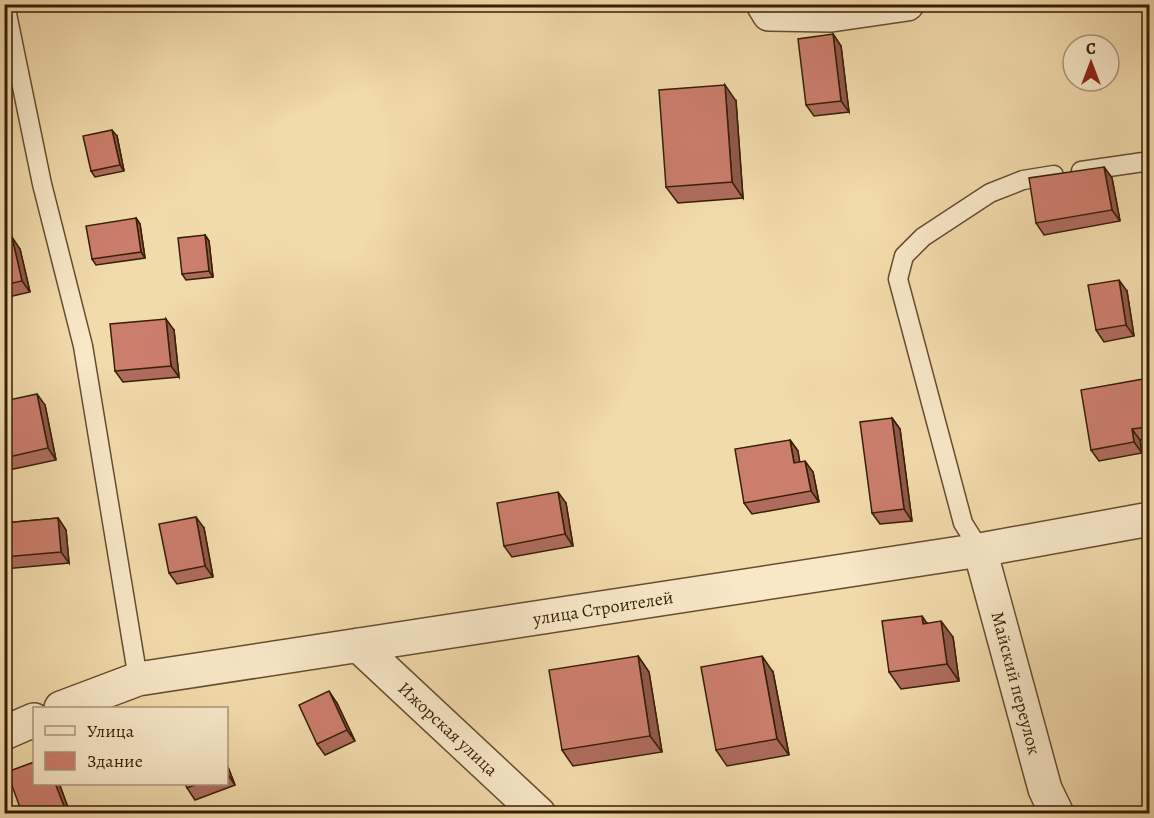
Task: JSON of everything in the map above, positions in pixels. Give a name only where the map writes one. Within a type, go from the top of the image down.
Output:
[{"type":"street","points":[[763,4],[769,14],[831,15],[907,4]]},
{"type":"street","name":"улица Строителей","points":[[64,707],[138,679],[980,550],[1149,519]]},
{"type":"street","name":"Майский переулок","points":[[980,550],[1045,789],[1057,813]]},
{"type":"street","name":"Ижорская улица","points":[[358,645],[539,813]]},
{"type":"street","points":[[4,733],[33,720]]},
{"type":"lane","points":[[5,4],[42,184],[83,346],[138,679]]},
{"type":"lane","points":[[980,550],[963,523],[898,279],[904,256],[923,237],[990,194],[1023,180],[1149,161]]},
{"type":"building","points":[[833,34],[841,101],[806,105],[798,39]]},
{"type":"building","points":[[725,85],[732,182],[666,187],[659,90]]},
{"type":"building","points":[[112,130],[120,165],[91,171],[83,136]]},
{"type":"building","points":[[1104,167],[1112,210],[1036,223],[1029,178]]},
{"type":"building","points":[[136,218],[141,252],[92,259],[86,226]]},
{"type":"building","points":[[205,235],[209,271],[182,274],[178,238]]},
{"type":"building","points":[[12,237],[22,281],[4,285],[4,239]]},
{"type":"building","points":[[1119,280],[1126,325],[1096,330],[1088,285]]},
{"type":"building","points":[[166,319],[171,366],[115,371],[110,324]]},
{"type":"building","points":[[1149,378],[1149,427],[1132,429],[1134,442],[1091,450],[1081,390]]},
{"type":"building","points":[[37,394],[48,448],[4,458],[4,401]]},
{"type":"building","points":[[892,418],[904,509],[872,513],[860,422]]},
{"type":"building","points":[[790,440],[794,463],[805,461],[811,491],[744,503],[735,449]]},
{"type":"building","points":[[558,492],[565,534],[504,546],[497,503]]},
{"type":"building","points":[[196,517],[205,566],[169,573],[159,524]]},
{"type":"building","points":[[58,518],[61,552],[4,557],[4,523]]},
{"type":"building","points":[[922,616],[923,624],[941,621],[947,664],[889,672],[882,621]]},
{"type":"building","points":[[638,656],[650,736],[562,750],[549,670]]},
{"type":"building","points":[[762,656],[777,739],[716,750],[701,667]]},
{"type":"building","points":[[329,691],[347,730],[317,744],[299,705]]},
{"type":"building","points":[[33,762],[33,785],[56,785],[64,806],[45,813],[22,813],[7,772]]}]
